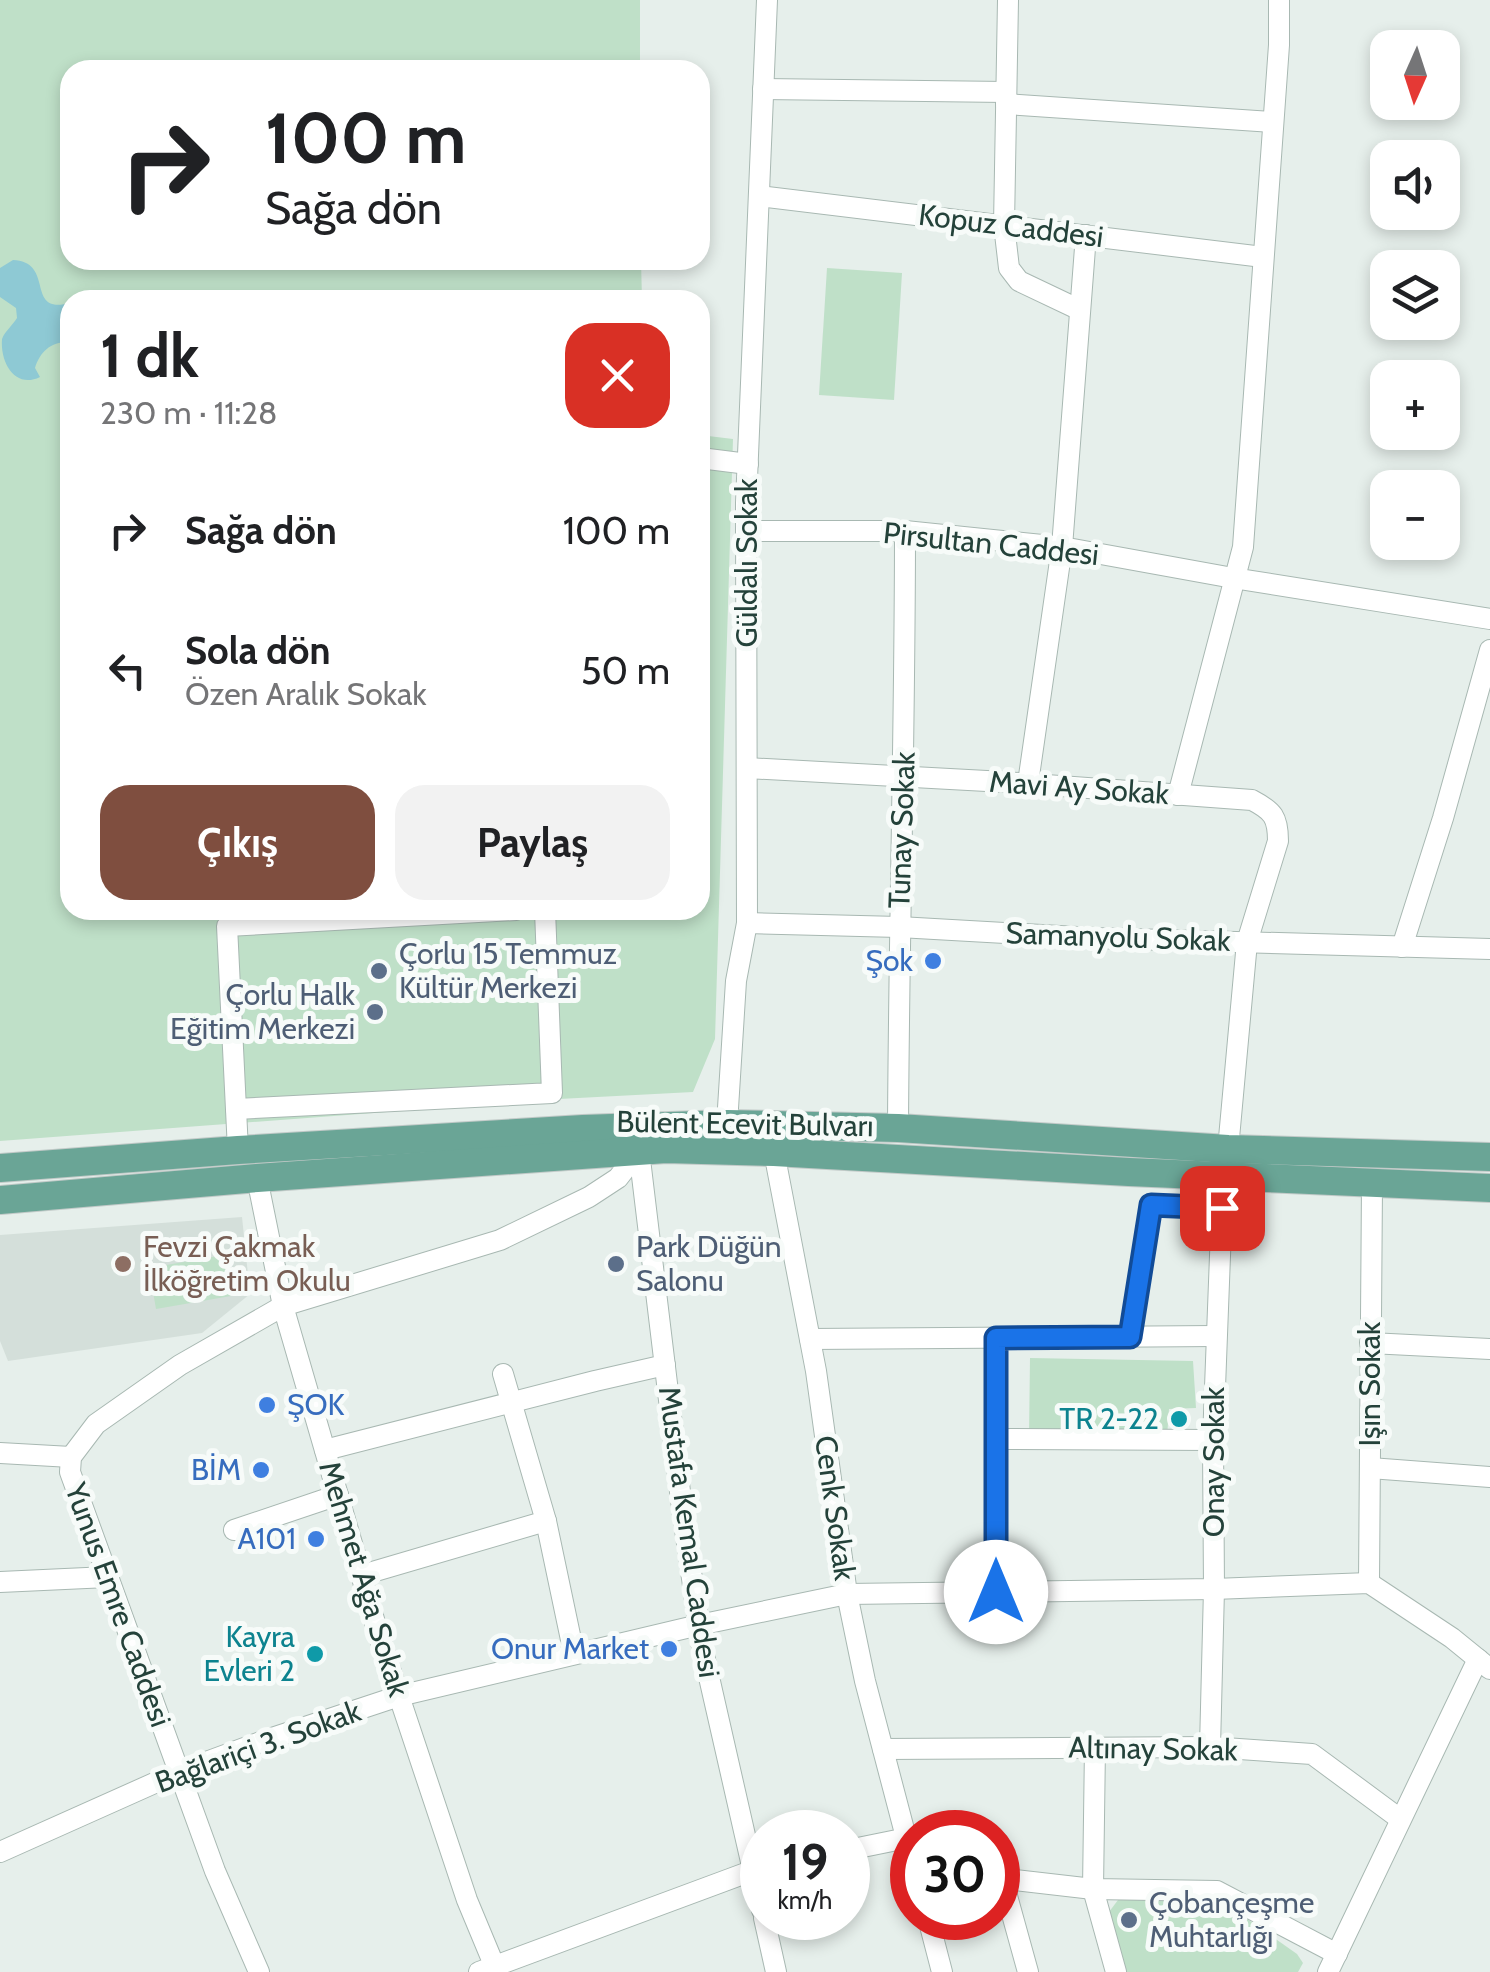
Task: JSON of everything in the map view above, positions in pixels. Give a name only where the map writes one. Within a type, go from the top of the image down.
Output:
[{"type":"main road","points":[[647,1142],[727,1124],[774,1139]]},
{"type":"main road","name":"Bülent Ecevit Bulvarı","points":[[0,1168],[238,1150],[774,1139],[898,1128],[1226,1163],[1372,1185],[1490,1188]]},
{"type":"main road","name":"Bülent Ecevit Bulvarı","points":[[774,1139],[1226,1163],[1490,1157]]},
{"type":"main road","name":"Bülent Ecevit Bulvarı","points":[[0,1200],[647,1142]]},
{"type":"street","name":"Güldalı Sokak","points":[[727,1124],[736,981],[747,923],[746,531],[766,0]]},
{"type":"street","points":[[1008,0],[1004,225],[1010,268],[1020,281],[1080,310]]},
{"type":"street","points":[[1178,795],[1244,547],[1279,0]]},
{"type":"street","points":[[763,88],[1006,98],[1273,122]]},
{"type":"street","name":"Kopuz Caddesi","points":[[759,196],[1262,258]]},
{"type":"street","points":[[1028,784],[1062,547],[1086,235]]},
{"type":"street","points":[[710,459],[748,464]]},
{"type":"street","name":"Pirsultan Caddesi","points":[[746,531],[906,532],[1062,547],[1490,619]]},
{"type":"street","name":"Tunay Sokak","points":[[898,1128],[906,532]]},
{"type":"street","points":[[1402,947],[1490,650]]},
{"type":"street","name":"Mavi Ay Sokak","points":[[747,768],[1252,800],[1270,809],[1278,825],[1278,841],[1246,942]]},
{"type":"street","points":[[238,1150],[227,926],[335,920]]},
{"type":"street","points":[[236,1108],[552,1094],[545,920]]},
{"type":"street","name":"Samanyolu Sokak","points":[[747,923],[1490,949]]},
{"type":"street","name":"Onay Sokak","points":[[1210,1747],[1216,1336],[1222,1208],[1246,942]]},
{"type":"street","name":"Cenk Sokak","points":[[774,1139],[810,1338],[847,1594],[899,1810]]},
{"type":"street","name":"Yunus Emre Caddesi","points":[[259,1972],[214,1871],[70,1472],[70,1458],[96,1424],[180,1365],[283,1306],[500,1240],[589,1197],[618,1178],[647,1142]]},
{"type":"street","name":"Mustafa Kemal Caddesi","points":[[647,1142],[665,1365],[699,1625],[740,1810]]},
{"type":"street","name":"Mehmet Ağa Sokak","points":[[257,1178],[283,1306],[378,1634],[490,1970]]},
{"type":"street","name":"Işın Sokak","points":[[1369,1583],[1372,1185]]},
{"type":"street","points":[[1130,1337],[1151,1205],[1222,1208]]},
{"type":"street","points":[[810,1338],[1216,1336]]},
{"type":"street","points":[[996,1338],[996,1592]]},
{"type":"street","points":[[1370,1344],[1490,1349]]},
{"type":"street","points":[[325,1450],[665,1365]]},
{"type":"street","points":[[504,1374],[546,1521],[574,1654]]},
{"type":"street","points":[[997,1440],[1213,1440]]},
{"type":"street","points":[[0,1453],[70,1458]]},
{"type":"street","points":[[1370,1468],[1490,1477]]},
{"type":"street","points":[[234,1530],[338,1495]]},
{"type":"street","points":[[362,1575],[546,1521]]},
{"type":"street","points":[[0,1582],[108,1577]]},
{"type":"street","points":[[1020,1880],[1093,1888],[1217,1891],[1333,1963],[1400,1819],[1484,1664],[1369,1583]]},
{"type":"street","name":"Bağlariçi 3. Sokak","points":[[0,1852],[179,1772],[399,1696],[847,1594],[1369,1583]]},
{"type":"street","points":[[1095,1746],[1093,1888],[1116,1972]]},
{"type":"street","name":"Altınay Sokak","points":[[883,1749],[1210,1747],[1312,1754],[1400,1819]]},
{"type":"street","points":[[490,1970],[740,1875]]},
{"type":"street","points":[[769,1940],[776,1972]]},
{"type":"street","points":[[934,1940],[942,1972]]},
{"type":"street","points":[[1018,1940],[1028,1972]]},
{"type":"shaded area","name":"Fevzi Çakmak İlköğretim Okulu","points":[[242,1217],[250,1294],[202,1333],[8,1361],[0,1341],[0,1235]]},
{"type":"green space","points":[[0,0],[640,0],[640,60],[60,60],[60,270],[641,270],[642,290],[60,290],[60,920],[710,920],[710,436],[733,439],[715,1039],[693,1092],[0,1141]]},
{"type":"green space","points":[[827,268],[902,273],[894,400],[819,395]]},
{"type":"green space","points":[[224,1255],[231,1296],[156,1309],[149,1268]]},
{"type":"green space","points":[[1030,1358],[1193,1361],[1196,1408],[1169,1409],[1167,1437],[1029,1436]]},
{"type":"green space","points":[[1216,1897],[1297,1954],[1303,1963],[1298,1972],[1125,1972],[1109,1912],[1118,1900]]},
{"type":"water","points":[[13,260],[26,263],[34,269],[48,302],[60,304],[60,343],[40,357],[35,368],[40,377],[31,380],[11,372],[4,357],[3,336],[17,318],[16,308],[0,297],[0,268]]},
{"type":"place","name":"Şok","points":[[933,961]]},
{"type":"place","name":"Çorlu 15 Temmuz Kültür Merkezi","points":[[379,971]]},
{"type":"place","name":"Çorlu Halk Eğitim Merkezi","points":[[375,1012]]},
{"type":"place","name":"Fevzi Çakmak İlköğretim Okulu","points":[[123,1264]]},
{"type":"place","name":"Park Düğün Salonu","points":[[616,1264]]},
{"type":"place","name":"ŞOK","points":[[267,1405]]},
{"type":"place","name":"TR 2-22","points":[[1179,1419]]},
{"type":"place","name":"BİM","points":[[261,1470]]},
{"type":"place","name":"A101","points":[[316,1539]]},
{"type":"place","name":"Onur Market","points":[[669,1649]]},
{"type":"place","name":"Kayra Evleri 2","points":[[315,1654]]},
{"type":"place","name":"Çobançeşme Muhtarlığı","points":[[1129,1920]]},
{"type":"route","points":[[996,1592],[996,1338],[1130,1337],[1151,1205],[1222,1208]]}]
